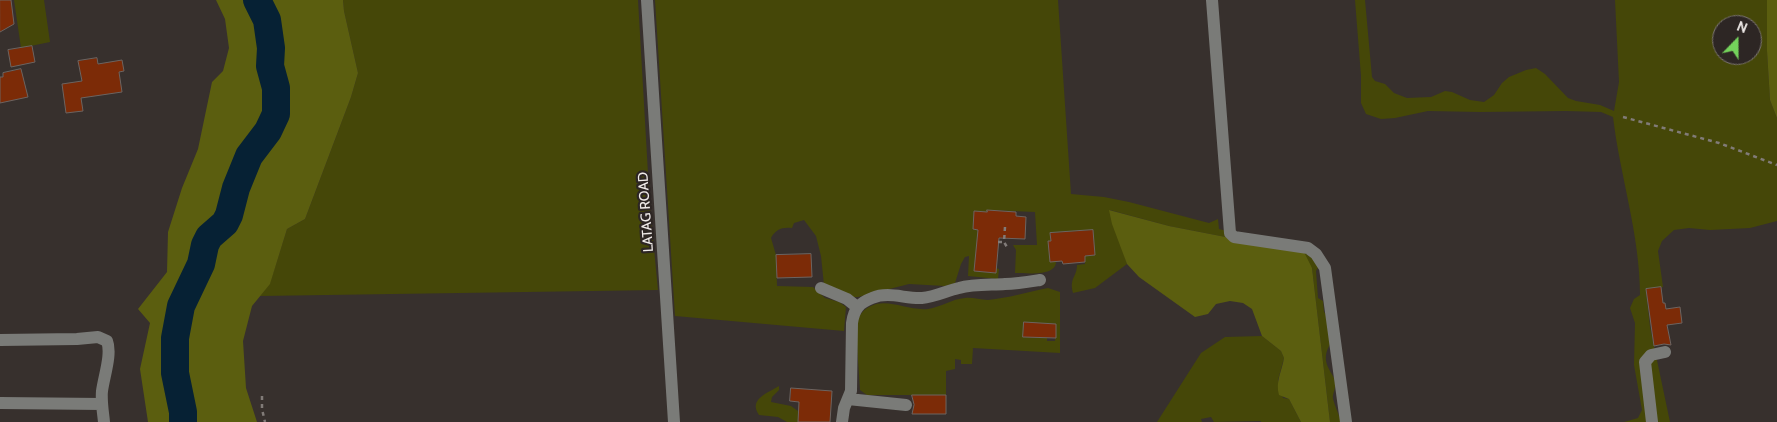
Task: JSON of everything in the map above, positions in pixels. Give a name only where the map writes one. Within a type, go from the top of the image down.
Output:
[{"type":"street","name":"LATAG ROAD","points":[[647,0],[674,422]]},
{"type":"street","points":[[1212,0],[1230,232],[1234,237],[1308,248],[1316,254],[1325,268],[1346,422]]},
{"type":"street","points":[[842,422],[851,391],[852,323],[857,307],[878,296],[900,295],[922,298],[940,295],[960,287],[1040,280]]},
{"type":"street","points":[[822,288],[847,299],[857,307]]},
{"type":"street","points":[[0,340],[77,339],[98,336],[107,340],[109,351],[104,376],[102,404],[104,422]]},
{"type":"street","points":[[1652,422],[1645,362],[1651,355],[1665,352]]},
{"type":"street","points":[[848,399],[906,405]]},
{"type":"street","points":[[0,403],[102,404]]},
{"type":"path","points":[[1623,117],[1719,143],[1777,165]]},
{"type":"path","points":[[1005,227],[1004,242],[1007,247]]},
{"type":"path","points":[[998,242],[1004,242]]},
{"type":"path","points":[[262,396],[265,422]]},
{"type":"shaded area","points":[[14,0],[44,0],[50,42],[21,48]]},
{"type":"shaded area","points":[[216,0],[343,0],[358,73],[351,97],[305,219],[287,229],[270,284],[252,306],[243,341],[246,388],[257,422],[148,422],[140,369],[150,323],[138,309],[167,272],[168,232],[182,188],[198,149],[212,82],[223,71],[229,48],[225,19]]},
{"type":"shaded area","points":[[343,0],[638,0],[650,208],[658,290],[260,296],[270,283],[287,229],[305,219],[351,97],[358,73]]},
{"type":"shaded area","points":[[655,0],[1058,0],[1071,194],[1104,197],[1129,202],[1209,223],[1218,219],[1219,229],[1250,237],[1311,243],[1320,264],[1316,271],[1318,298],[1323,301],[1324,312],[1335,322],[1336,336],[1328,347],[1326,360],[1335,381],[1333,399],[1341,422],[1330,422],[1312,268],[1272,246],[1169,226],[1110,210],[1127,264],[1095,288],[1073,293],[1072,288],[1077,265],[1085,264],[1085,256],[1095,255],[1093,230],[1050,233],[1056,257],[1055,266],[1052,270],[1040,273],[1015,273],[1016,250],[1013,245],[1037,245],[1035,212],[988,210],[987,214],[974,211],[973,229],[978,232],[974,271],[995,273],[996,268],[999,269],[998,279],[968,276],[969,256],[965,257],[961,264],[955,283],[945,286],[909,284],[852,297],[824,285],[821,256],[816,236],[804,220],[794,223],[792,228],[780,229],[771,238],[776,255],[777,286],[813,287],[825,298],[839,302],[846,307],[844,331],[675,316]]},
{"type":"shaded area","points":[[1355,0],[1365,0],[1372,77],[1375,81],[1385,84],[1394,93],[1407,98],[1431,97],[1445,91],[1470,100],[1484,102],[1494,95],[1502,83],[1509,77],[1536,68],[1545,74],[1568,98],[1600,105],[1614,111],[1619,82],[1615,0],[1767,0],[1767,51],[1770,100],[1777,118],[1777,221],[1750,228],[1710,230],[1689,228],[1674,230],[1662,241],[1658,251],[1663,287],[1646,290],[1650,327],[1670,422],[1624,422],[1638,418],[1642,410],[1634,365],[1635,323],[1630,308],[1634,299],[1640,295],[1637,250],[1613,117],[1601,112],[1428,111],[1381,119],[1366,114],[1361,103],[1361,76]]},
{"type":"shaded area","points":[[1767,0],[1777,0],[1777,118],[1770,100],[1767,51]]},
{"type":"shaded area","points":[[1109,210],[1169,226],[1272,246],[1299,249],[1305,254],[1312,268],[1330,422],[1301,422],[1289,399],[1279,395],[1278,381],[1284,358],[1281,351],[1262,336],[1252,309],[1243,303],[1230,301],[1216,304],[1208,314],[1195,317],[1139,277],[1127,264],[1112,224]]},
{"type":"shaded area","points":[[1048,288],[1060,292],[1060,353],[973,348],[972,364],[961,364],[961,360],[955,359],[955,369],[946,371],[946,395],[867,395],[860,390],[856,330],[860,316],[867,308],[884,303],[928,309],[960,299],[988,300]],"holes":[[[1024,323],[1056,324],[1055,341],[1047,341],[1047,338],[1024,337]]]},
{"type":"shaded area","points":[[1262,336],[1281,351],[1284,358],[1278,380],[1283,398],[1289,399],[1301,422],[1214,422],[1211,417],[1201,419],[1202,422],[1157,422],[1201,353],[1225,337]]},
{"type":"shaded area","points":[[779,386],[779,390],[772,397],[771,402],[791,406],[798,411],[798,422],[787,422],[778,417],[759,415],[756,409],[758,401],[765,394]]},
{"type":"building","points":[[0,0],[11,0],[14,24],[0,32]]},
{"type":"building","points":[[32,46],[35,62],[11,67],[8,50]]},
{"type":"building","points":[[97,58],[98,64],[122,60],[124,71],[119,72],[122,92],[81,98],[83,111],[66,113],[62,84],[82,81],[78,61]]},
{"type":"building","points":[[21,69],[28,97],[0,103],[0,77],[3,77],[3,73]]},
{"type":"building","points":[[987,210],[1016,212],[1016,216],[1026,217],[1025,239],[999,238],[996,273],[974,271],[978,230],[973,229],[974,211],[987,212]]},
{"type":"building","points":[[1093,230],[1095,255],[1085,256],[1085,262],[1063,264],[1062,261],[1050,262],[1048,241],[1051,241],[1050,233]]},
{"type":"building","points":[[811,254],[812,277],[777,278],[776,255]]},
{"type":"building","points":[[1661,287],[1663,303],[1665,303],[1666,309],[1680,307],[1682,323],[1667,325],[1671,345],[1654,346],[1646,289]]},
{"type":"building","points":[[1024,322],[1056,324],[1056,338],[1023,337]]},
{"type":"building","points":[[791,388],[832,391],[830,422],[798,422],[799,402],[790,401]]},
{"type":"building","points":[[912,395],[946,395],[946,414],[912,414],[914,405]]},
{"type":"waterway","points":[[183,422],[183,412],[175,373],[175,338],[181,306],[201,264],[205,245],[209,237],[225,223],[229,215],[236,188],[249,156],[268,131],[276,114],[276,88],[270,66],[271,48],[267,20],[257,0]]}]
